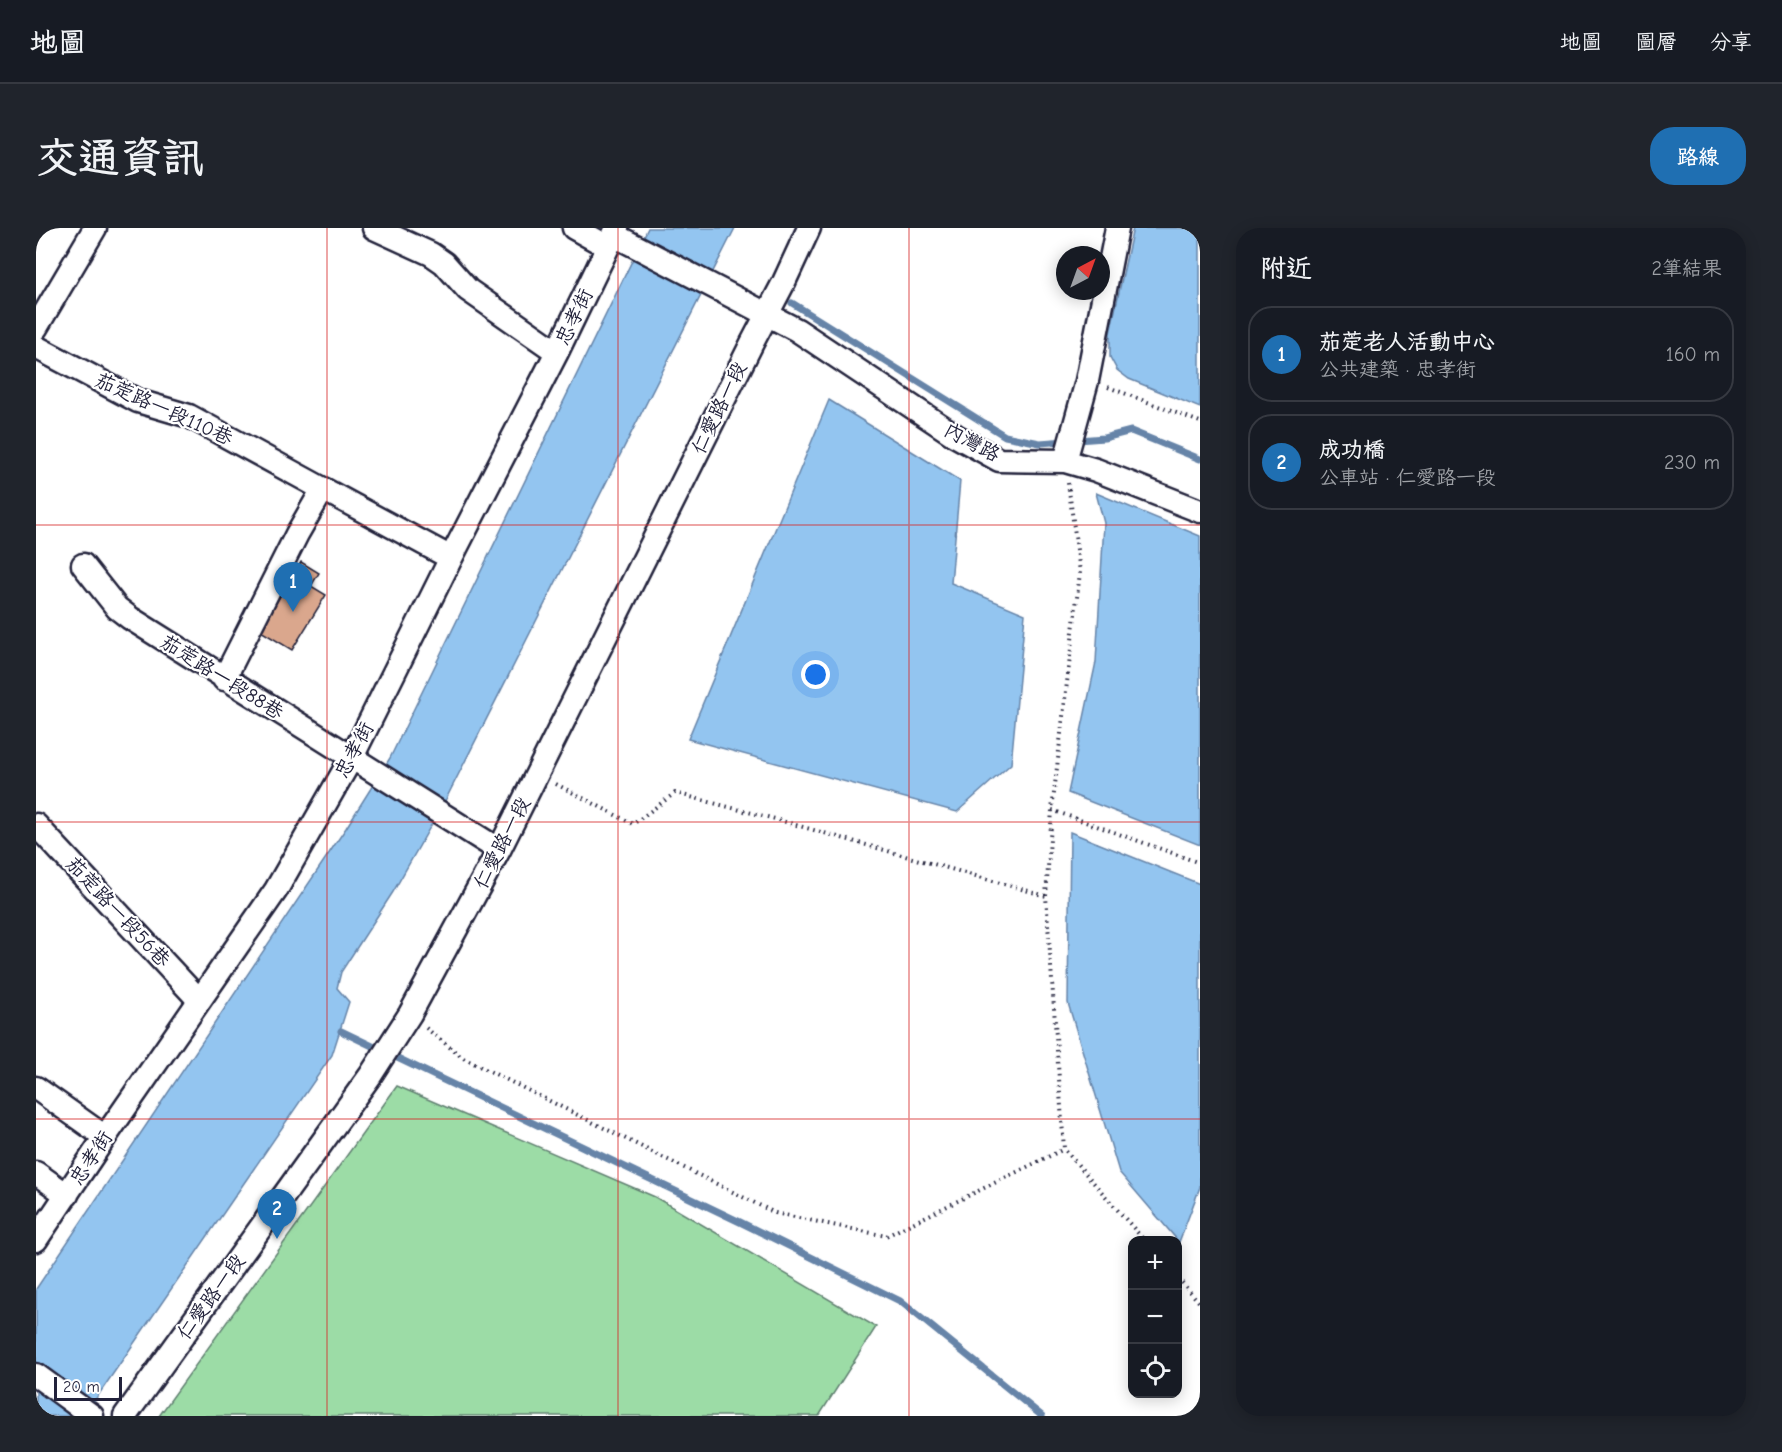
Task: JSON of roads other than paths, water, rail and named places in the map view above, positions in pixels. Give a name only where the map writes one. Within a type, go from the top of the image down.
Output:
[{"type":"street","points":[[36,328],[95,228]]},
{"type":"street","points":[[374,228],[431,254],[444,263],[468,290],[557,352]]},
{"type":"street","name":"內灣路","points":[[574,228],[617,238],[767,314],[810,339],[956,436],[999,460],[1065,460],[1200,511]]},
{"type":"street","name":"仁愛路一段","points":[[125,1416],[370,1076],[405,1022],[499,850],[809,228]]},
{"type":"street","points":[[1065,460],[1087,381],[1117,228]]},
{"type":"street","name":"忠孝街","points":[[36,1240],[276,890],[352,757],[451,558],[617,238]]},
{"type":"street","name":"茄萣路一段110巷","points":[[36,347],[138,401],[189,416],[451,558]]},
{"type":"street","points":[[224,679],[297,534],[323,489]]},
{"type":"street","name":"茄萣路一段88巷","points":[[82,566],[123,614],[499,850]]},
{"type":"street","name":"茄萣路一段56巷","points":[[36,825],[199,1000]]},
{"type":"street","points":[[36,1088],[105,1137]]},
{"type":"street","points":[[36,1173],[67,1195]]},
{"type":"street","points":[[36,1375],[88,1413]]},
{"type":"water","points":[[648,228],[735,228],[446,799],[393,892],[341,972],[337,988],[349,1002],[332,1055],[84,1416],[36,1416],[36,1289],[346,828],[390,758]]},
{"type":"water","points":[[1133,228],[1200,228],[1200,408],[1129,379],[1117,370],[1110,357],[1110,333]]},
{"type":"water","points":[[829,400],[960,481],[951,583],[1025,614],[1011,764],[957,812],[688,739]]},
{"type":"water","points":[[1096,493],[1200,536],[1200,845],[1068,793],[1096,662],[1104,523]]},
{"type":"water","points":[[1070,832],[1200,884],[1200,1187],[1181,1236],[1174,1236],[1119,1172],[1068,1003]]},
{"type":"waterway","points":[[792,303],[1005,436],[1040,443],[1104,438],[1131,431],[1200,459]]},
{"type":"waterway","points":[[341,1031],[900,1301],[1042,1416]]},
{"type":"place","name":"茄萣老人活動中心","points":[[293,612]]},
{"type":"place","name":"成功橋","points":[[277,1239]]}]
